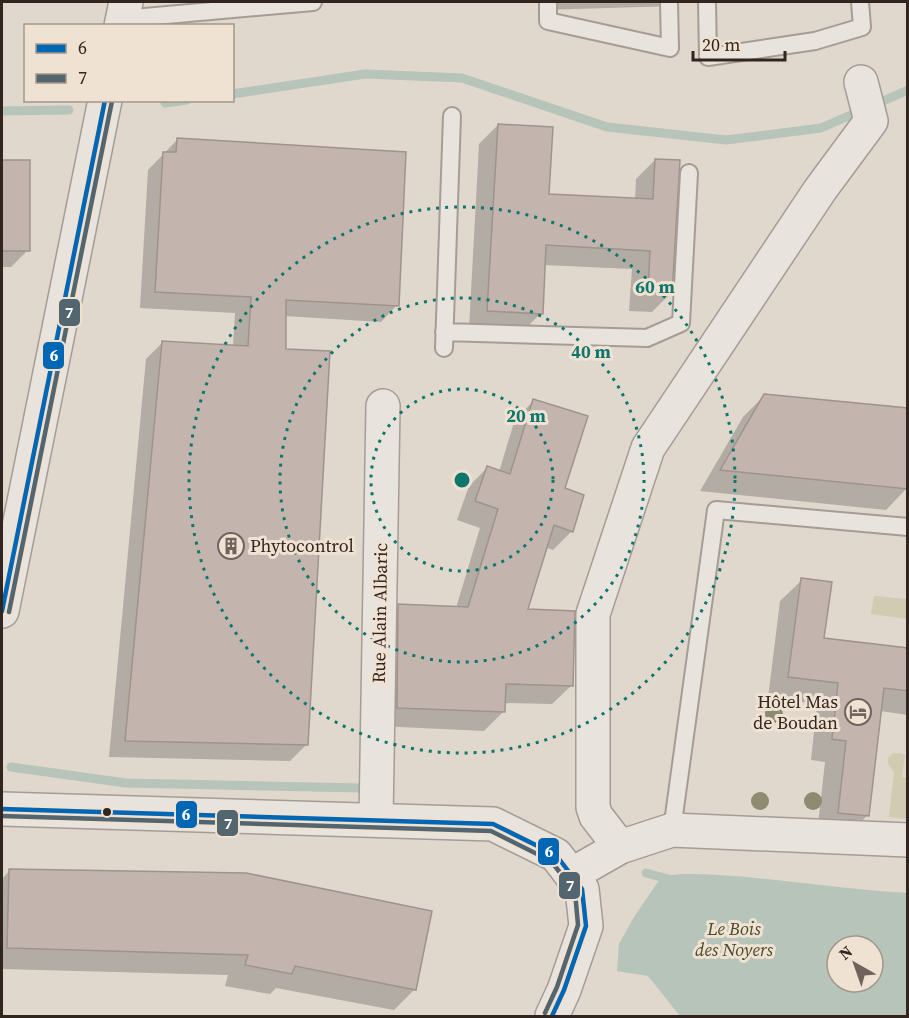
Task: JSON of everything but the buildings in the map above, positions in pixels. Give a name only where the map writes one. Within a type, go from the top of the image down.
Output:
[{"type":"street","points":[[620,847],[596,816],[593,807],[593,614],[648,448],[820,190],[871,121],[861,81]]},
{"type":"street","points":[[2,611],[105,102]]},
{"type":"street","name":"Rue Alain Albaric","points":[[376,820],[383,406]]},
{"type":"street","points":[[2,809],[493,824],[556,855],[582,890],[586,926],[552,1017]]},
{"type":"street","points":[[571,875],[620,847],[672,831],[908,840]]},
{"type":"lane","points":[[123,15],[313,2]]},
{"type":"lane","points":[[548,2],[548,21],[670,48],[669,2]]},
{"type":"lane","points":[[707,2],[708,57],[814,40],[862,27],[860,2]]},
{"type":"lane","points":[[452,116],[444,340],[647,338],[681,323],[688,173]]},
{"type":"lane","points":[[672,831],[716,510],[908,527]]},
{"type":"shaded area","points":[[874,596],[907,599],[907,619],[871,614]]},
{"type":"shaded area","points":[[893,753],[905,755],[902,777],[907,778],[907,819],[889,817],[894,772],[888,764],[888,758]]},
{"type":"shaded area","name":"Le Bois des Noyers","points":[[682,874],[738,876],[907,893],[907,1016],[680,1016],[648,976],[617,971],[619,944],[662,876]]},
{"type":"waterway","points":[[234,94],[365,74],[462,78],[607,127],[726,140],[821,128],[908,90]]},
{"type":"waterway","points":[[165,103],[172,102]]},
{"type":"waterway","points":[[2,111],[69,110]]},
{"type":"waterway","points":[[11,767],[126,783],[360,788]]},
{"type":"waterway","points":[[646,873],[672,880]]},
{"type":"transit line","name":"6","points":[[2,611],[105,102]]},
{"type":"transit line","name":"7","points":[[9,612],[112,102]]},
{"type":"transit line","name":"6","points":[[2,809],[493,824],[556,855],[582,889],[586,926],[564,990],[552,1016]]},
{"type":"transit line","name":"7","points":[[2,816],[491,831],[551,861],[575,892],[578,925],[557,987],[545,1013]]},
{"type":"place","name":"Phytocontrol","points":[[231,546]]},
{"type":"place","name":"Hôtel Mas de Boudan","points":[[858,712]]}]
